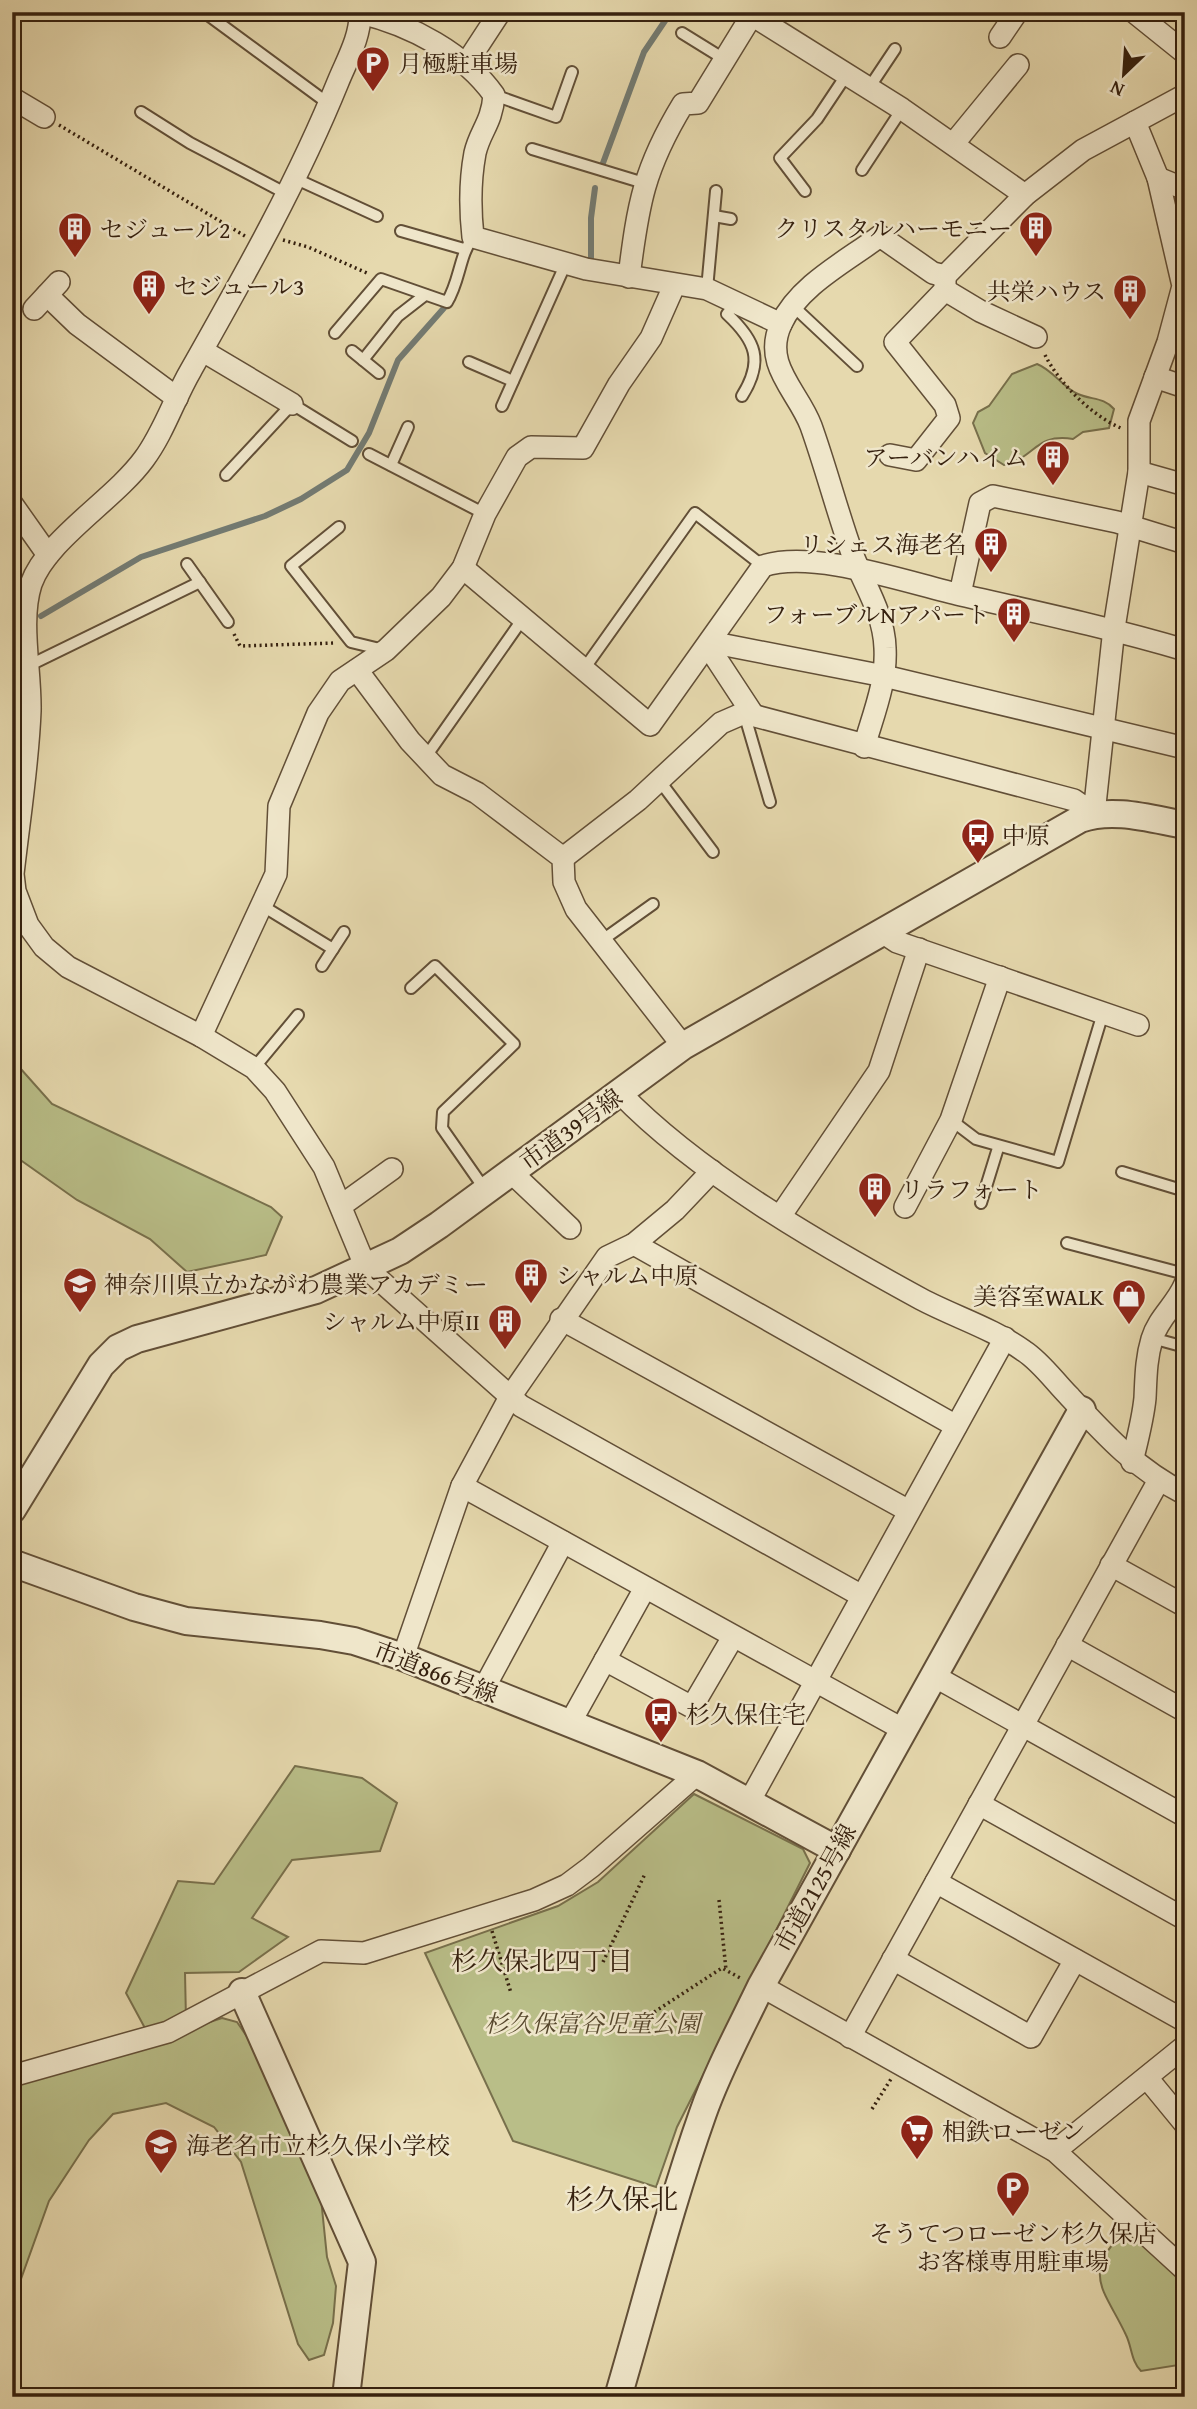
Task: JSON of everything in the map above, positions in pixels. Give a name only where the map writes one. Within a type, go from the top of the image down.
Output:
[{"type":"street","points":[[466,64],[500,12]]},
{"type":"street","points":[[1000,37],[1017,12]]},
{"type":"street","points":[[1134,12],[1185,52]]},
{"type":"street","points":[[787,315],[735,304],[707,289],[674,286],[469,243],[471,188],[476,150],[493,113],[494,95],[456,55],[383,20],[361,13],[360,28],[291,186],[265,240],[202,351],[159,436],[125,483],[48,555],[32,583],[25,614],[30,665],[30,712],[13,874],[14,891],[28,925],[44,947],[68,967],[201,1036],[254,1068],[282,1102],[324,1167],[366,1268],[510,1397],[521,1406],[862,1596]]},
{"type":"street","points":[[629,277],[644,183],[659,144],[683,104],[698,103],[752,15],[774,19],[847,74],[954,143],[1025,195]]},
{"type":"street","points":[[954,143],[1018,65]]},
{"type":"street","points":[[890,455],[916,460],[949,418],[945,405],[895,342],[1025,195],[1083,150],[1185,95]]},
{"type":"street","points":[[12,98],[44,117]]},
{"type":"street","points":[[563,858],[659,780],[721,723],[748,713],[864,747],[1074,800],[1094,814],[1114,628],[1139,472],[1139,421],[1184,287],[1158,178],[1135,122]]},
{"type":"street","points":[[1158,178],[1185,189]]},
{"type":"street","points":[[864,747],[884,676],[882,627],[860,571],[810,423],[778,364],[775,346],[787,315],[803,294],[880,236],[933,273],[980,311],[1036,337]]},
{"type":"street","points":[[201,1036],[276,874],[279,806],[318,713],[340,681],[386,650],[441,597],[463,568],[485,514],[517,457],[531,447],[583,448],[619,384],[651,338],[674,286]]},
{"type":"street","points":[[47,295],[77,324],[177,398]]},
{"type":"street","points":[[202,351],[292,404]]},
{"type":"street","points":[[1155,377],[1185,387]]},
{"type":"street","points":[[1139,472],[1185,485]]},
{"type":"street","points":[[960,594],[980,503],[993,496],[1185,543]]},
{"type":"street","points":[[12,504],[48,555]]},
{"type":"street","points":[[463,568],[649,725],[708,646],[762,566],[778,561],[800,560],[860,571],[1114,628],[1185,650]]},
{"type":"street","points":[[708,646],[725,645],[884,676],[1185,748]]},
{"type":"street","points":[[708,646],[748,713]]},
{"type":"street","points":[[357,670],[425,758],[442,775],[477,793],[563,858]]},
{"type":"street","name":"市道39号線","points":[[12,1510],[101,1365],[118,1348],[145,1336],[316,1290],[400,1251],[683,1046],[1065,827],[1094,814],[1147,818],[1185,825]]},
{"type":"street","points":[[563,858],[564,882],[569,895],[601,941],[683,1046]]},
{"type":"street","points":[[882,932],[897,942],[1138,1025]]},
{"type":"street","points":[[780,1216],[879,1071],[919,949]]},
{"type":"street","points":[[905,1207],[951,1120],[1000,977]]},
{"type":"street","points":[[620,1093],[646,1120],[712,1171],[780,1216],[895,1285],[1005,1338],[1028,1353],[1132,1462],[1185,1494]]},
{"type":"street","points":[[342,1205],[392,1169]]},
{"type":"street","points":[[402,1657],[461,1486],[510,1397],[561,1319],[607,1257],[634,1244],[676,1210],[712,1171]]},
{"type":"street","points":[[511,1172],[570,1228]]},
{"type":"street","points":[[634,1244],[956,1426]]},
{"type":"street","points":[[1132,1462],[1145,1399],[1145,1367],[1152,1338],[1156,1327],[1178,1300],[1185,1284]]},
{"type":"street","points":[[561,1319],[909,1511]]},
{"type":"street","points":[[749,1802],[1005,1338]]},
{"type":"street","name":"市道2125号線","points":[[618,2397],[663,2235],[703,2112],[754,1984],[837,1850],[1082,1410]]},
{"type":"street","points":[[850,2036],[1158,1480]]},
{"type":"street","points":[[461,1486],[904,1730]]},
{"type":"street","points":[[483,1690],[563,1542]]},
{"type":"street","name":"市道866号線","points":[[12,1563],[134,1607],[186,1621],[320,1635],[354,1641],[402,1657],[697,1774],[837,1850]]},
{"type":"street","points":[[1111,1565],[1185,1606]]},
{"type":"street","points":[[570,1723],[645,1588]]},
{"type":"street","points":[[605,1660],[692,1707],[733,1637]]},
{"type":"street","points":[[1067,1645],[1185,1711]]},
{"type":"street","points":[[934,1676],[1185,1816]]},
{"type":"street","points":[[12,2076],[168,2032],[321,1951],[364,1953],[534,1900],[567,1885],[697,1774]]},
{"type":"street","points":[[979,1804],[1185,1919]]},
{"type":"street","points":[[936,1882],[1185,2021]]},
{"type":"street","points":[[893,1959],[1031,2037],[1075,1960]]},
{"type":"street","points":[[754,1984],[1055,2151],[1185,2270]]},
{"type":"street","points":[[242,1992],[362,2262],[346,2397]]},
{"type":"street","points":[[1055,2151],[1185,2046]]},
{"type":"street","points":[[1147,2079],[1185,2124]]},
{"type":"lane","points":[[204,12],[329,104]]},
{"type":"lane","points":[[682,33],[724,59]]},
{"type":"lane","points":[[869,88],[895,49]]},
{"type":"lane","points":[[494,95],[556,117],[572,72]]},
{"type":"lane","points":[[804,191],[780,158],[817,119],[847,74]]},
{"type":"lane","points":[[862,170],[902,108]]},
{"type":"lane","points":[[141,111],[190,143],[291,186],[377,216]]},
{"type":"lane","points":[[532,149],[644,183]]},
{"type":"lane","points":[[707,289],[716,191]]},
{"type":"lane","points":[[714,216],[731,219]]},
{"type":"lane","points":[[335,333],[368,298],[381,279],[447,302],[460,278],[469,243],[401,231]]},
{"type":"lane","points":[[502,406],[566,262]]},
{"type":"lane","points":[[363,360],[398,316],[425,295]]},
{"type":"lane","points":[[735,304],[727,314],[749,339],[755,353],[753,376],[742,396]]},
{"type":"lane","points":[[787,315],[857,366]]},
{"type":"lane","points":[[352,351],[379,373]]},
{"type":"lane","points":[[469,362],[513,382]]},
{"type":"lane","points":[[226,475],[292,404],[352,441]]},
{"type":"lane","points":[[391,465],[408,428]]},
{"type":"lane","points":[[369,454],[485,514]]},
{"type":"lane","points":[[584,669],[695,513],[762,566]]},
{"type":"lane","points":[[339,527],[291,566],[351,642],[386,650]]},
{"type":"lane","points":[[187,564],[228,622]]},
{"type":"lane","points":[[30,665],[200,582]]},
{"type":"lane","points":[[425,758],[524,617]]},
{"type":"lane","points":[[748,713],[770,802]]},
{"type":"lane","points":[[659,780],[713,852]]},
{"type":"lane","points":[[601,941],[653,904]]},
{"type":"lane","points":[[261,905],[333,949]]},
{"type":"lane","points":[[322,966],[344,932]]},
{"type":"lane","points":[[411,988],[435,966],[514,1044],[443,1112],[442,1128],[486,1191]]},
{"type":"lane","points":[[951,1120],[976,1139],[998,1148],[1058,1162],[1102,1013]]},
{"type":"lane","points":[[254,1068],[298,1016]]},
{"type":"lane","points":[[981,1203],[998,1148]]},
{"type":"lane","points":[[1122,1172],[1185,1191]]},
{"type":"lane","points":[[1067,1243],[1185,1274]]},
{"type":"lane","points":[[1152,1338],[1185,1346]]},
{"type":"path","points":[[44,117],[265,240],[308,247],[381,279]]},
{"type":"path","points":[[1036,337],[1051,366],[1073,392],[1109,423],[1139,435]]},
{"type":"path","points":[[228,622],[240,646],[351,642]]},
{"type":"path","points":[[603,1962],[645,1874]]},
{"type":"path","points":[[719,1900],[726,1970]]},
{"type":"path","points":[[492,1929],[511,1993]]},
{"type":"path","points":[[645,2018],[722,1968],[754,1984]]},
{"type":"path","points":[[872,2109],[888,2085]]},
{"type":"green space","points":[[1037,364],[1072,391],[1110,405],[1114,409],[1109,428],[1083,432],[1073,439],[1051,440],[1004,465],[985,453],[973,423],[978,412],[989,406],[1012,374]]},
{"type":"green space","points":[[12,1059],[52,1104],[271,1207],[282,1217],[266,1255],[187,1272],[150,1239],[77,1200],[12,1154]]},
{"type":"green space","points":[[295,1766],[362,1778],[397,1803],[380,1851],[292,1860],[252,1918],[288,1937],[239,1972],[185,1973],[186,2020],[146,2030],[126,1993],[178,1881],[214,1884]]},
{"type":"green space","name":"杉久保富谷児童公園","points":[[694,1794],[803,1849],[810,1863],[677,2127],[656,2187],[513,2141],[425,1953],[558,1906],[598,1882]]},
{"type":"green space","points":[[222,2018],[237,2022],[252,2044],[320,2189],[327,2257],[336,2286],[333,2323],[324,2355],[309,2360],[298,2344],[241,2162],[214,2127],[166,2103],[113,2114],[89,2140],[49,2201],[12,2304],[12,2087]]},
{"type":"green space","points":[[1123,2232],[1135,2234],[1185,2274],[1185,2364],[1141,2371],[1135,2363],[1126,2335],[1101,2283],[1103,2260]]},
{"type":"waterway","points":[[603,163],[644,52],[671,12]]},
{"type":"waterway","points":[[591,263],[591,218],[595,188]]},
{"type":"waterway","points":[[41,616],[141,557],[265,516],[301,499],[347,470],[369,433],[398,360],[444,308]]},
{"type":"place","name":"月極駐車場","points":[[373,93]]},
{"type":"place","name":"クリスタルハーモニー","points":[[1036,258]]},
{"type":"place","name":"セジュール2","points":[[75,259]]},
{"type":"place","name":"セジュール3","points":[[149,316]]},
{"type":"place","name":"共栄ハウス","points":[[1130,321]]},
{"type":"place","name":"アーバンハイム","points":[[1053,487]]},
{"type":"place","name":"リシェス海老名","points":[[991,574]]},
{"type":"place","name":"フォーブルNアパート","points":[[1014,644]]},
{"type":"place","name":"中原","points":[[978,865]]},
{"type":"place","name":"リラフォート","points":[[875,1219]]},
{"type":"place","name":"シャルム中原","points":[[531,1305]]},
{"type":"place","name":"神奈川県立かながわ農業アカデミー","points":[[80,1314]]},
{"type":"place","name":"美容室WALK","points":[[1129,1326]]},
{"type":"place","name":"シャルム中原II","points":[[505,1351]]},
{"type":"place","name":"杉久保住宅","points":[[661,1744]]},
{"type":"place","name":"相鉄ローゼン","points":[[917,2161]]},
{"type":"place","name":"海老名市立杉久保小学校","points":[[161,2175]]},
{"type":"place","name":"そうてつローゼン杉久保店 お客様専用駐車場","points":[[1013,2218]]},
{"type":"district","name":"杉久保北四丁目","points":[[542,1960]]},
{"type":"district","name":"杉久保北","points":[[622,2198]]}]
